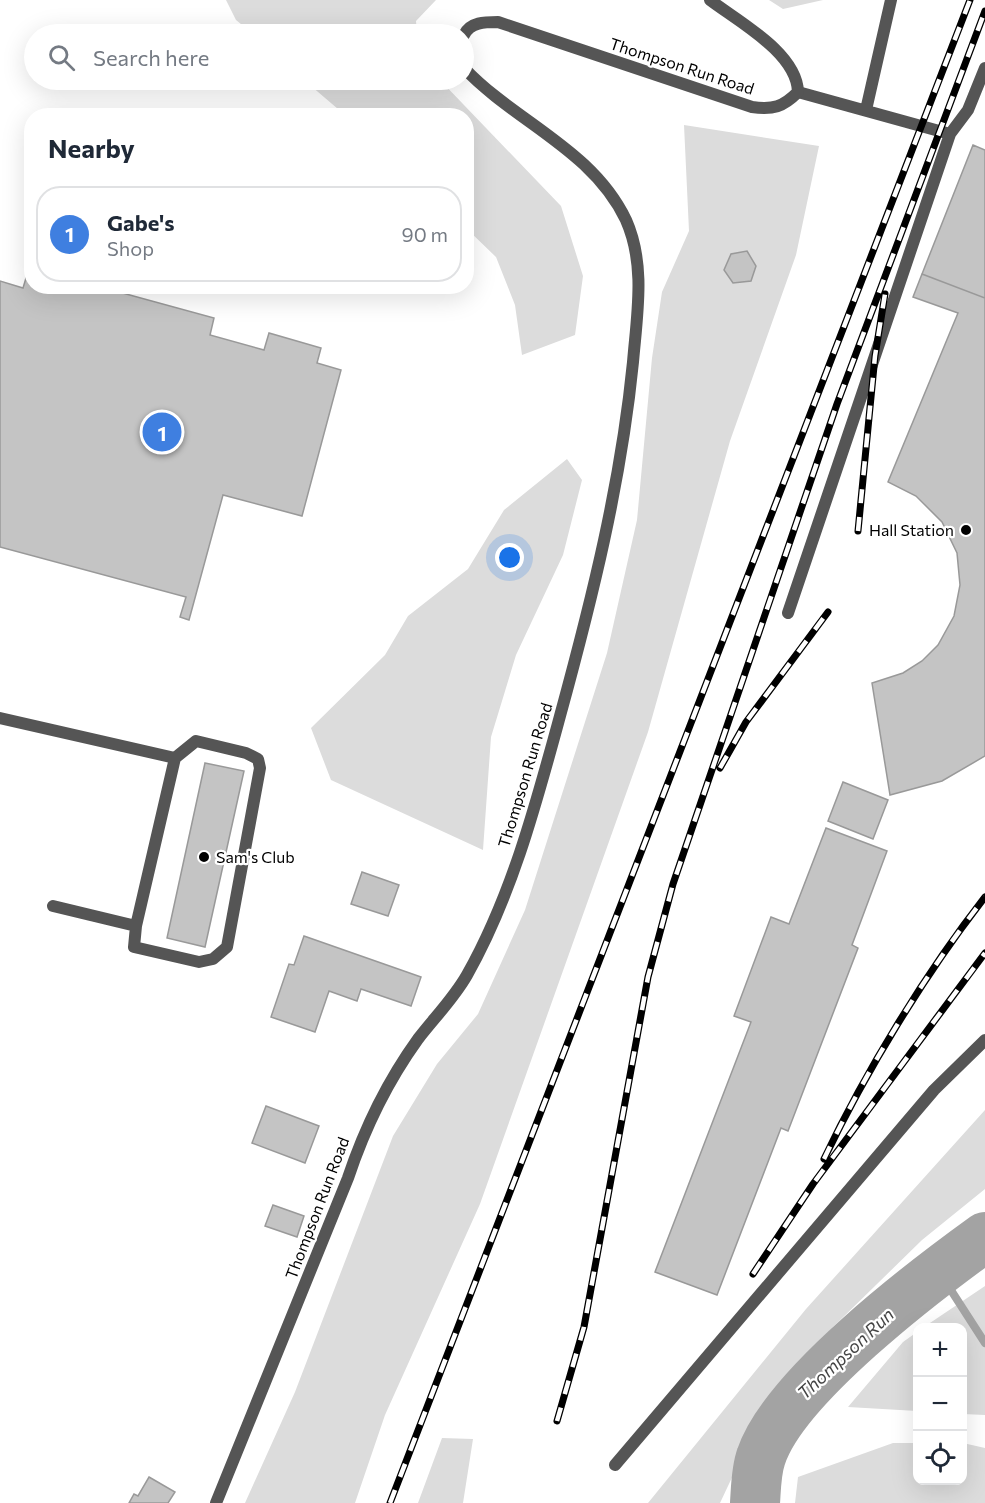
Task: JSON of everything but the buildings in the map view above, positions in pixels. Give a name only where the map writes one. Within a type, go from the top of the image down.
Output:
[{"type":"street","points":[[710,0],[779,53],[798,80],[798,92],[950,134]]},
{"type":"street","points":[[866,110],[891,0]]},
{"type":"street","name":"Thompson Run Road","points":[[474,25],[480,22],[498,22],[752,107],[769,110],[785,105],[798,92]]},
{"type":"street","points":[[788,613],[950,134],[968,110],[985,68]]},
{"type":"street","name":"Thompson Run Road","points":[[216,1503],[348,1178],[362,1136],[396,1073],[468,974],[515,865],[533,816],[586,619],[609,523],[629,399],[639,293],[637,253],[626,221],[597,176],[565,147],[474,78]]},
{"type":"street","points":[[0,718],[175,758]]},
{"type":"street","points":[[196,741],[246,753],[258,759],[260,768],[227,947],[213,959],[199,962],[134,947],[136,926],[175,758],[196,741]]},
{"type":"street","points":[[53,906],[136,926]]},
{"type":"street","points":[[615,1465],[934,1090],[985,1040]]},
{"type":"shaded area","points":[[226,0],[436,0],[416,21],[416,24],[241,24],[236,20]]},
{"type":"shaded area","points":[[769,0],[823,0],[783,9]]},
{"type":"shaded area","points":[[316,90],[450,90],[467,108],[337,108]]},
{"type":"shaded area","points":[[474,115],[561,206],[583,276],[575,335],[522,355],[515,305],[496,257],[474,236]]},
{"type":"shaded area","points":[[684,125],[819,146],[796,255],[730,441],[648,732],[480,1204],[385,1415],[355,1503],[245,1503],[295,1392],[393,1136],[437,1064],[478,1014],[525,910],[607,653],[637,520],[652,358],[662,292],[689,231]]},
{"type":"shaded area","points":[[567,459],[582,480],[563,555],[516,655],[491,737],[483,850],[331,780],[311,728],[385,655],[408,616],[468,569],[504,510]]},
{"type":"shaded area","points":[[985,1110],[985,1189],[922,1240],[830,1330],[760,1418],[720,1503],[648,1503],[806,1309]]},
{"type":"shaded area","points":[[985,1286],[985,1415],[967,1414],[967,1323],[930,1323]]},
{"type":"shaded area","points":[[913,1335],[913,1411],[848,1407],[903,1342]]},
{"type":"shaded area","points":[[442,1438],[473,1439],[463,1503],[418,1503]]},
{"type":"shaded area","points":[[893,1443],[913,1443],[913,1485],[967,1485],[967,1444],[985,1448],[985,1503],[795,1503],[798,1477]]},
{"type":"waterway","name":"Thompson Run","points":[[755,1503],[761,1457],[775,1429],[797,1399],[826,1368],[893,1307],[985,1237]]},
{"type":"waterway","points":[[938,1270],[985,1343]]},
{"type":"railway","points":[[390,1503],[970,0]]},
{"type":"railway","points":[[557,1421],[584,1327],[648,977],[673,884],[837,404],[985,11]]},
{"type":"railway","points":[[858,531],[875,356],[885,294]]},
{"type":"railway","points":[[720,768],[746,722],[828,612]]},
{"type":"railway","points":[[824,1159],[858,1092],[898,1024],[940,958],[985,897]]},
{"type":"railway","points":[[753,1274],[813,1184],[985,953]]},
{"type":"place","name":"Gabe's","points":[[162,432]]},
{"type":"place","name":"Hall Station","points":[[966,530]]},
{"type":"place","name":"Sam's Club","points":[[204,857]]}]
